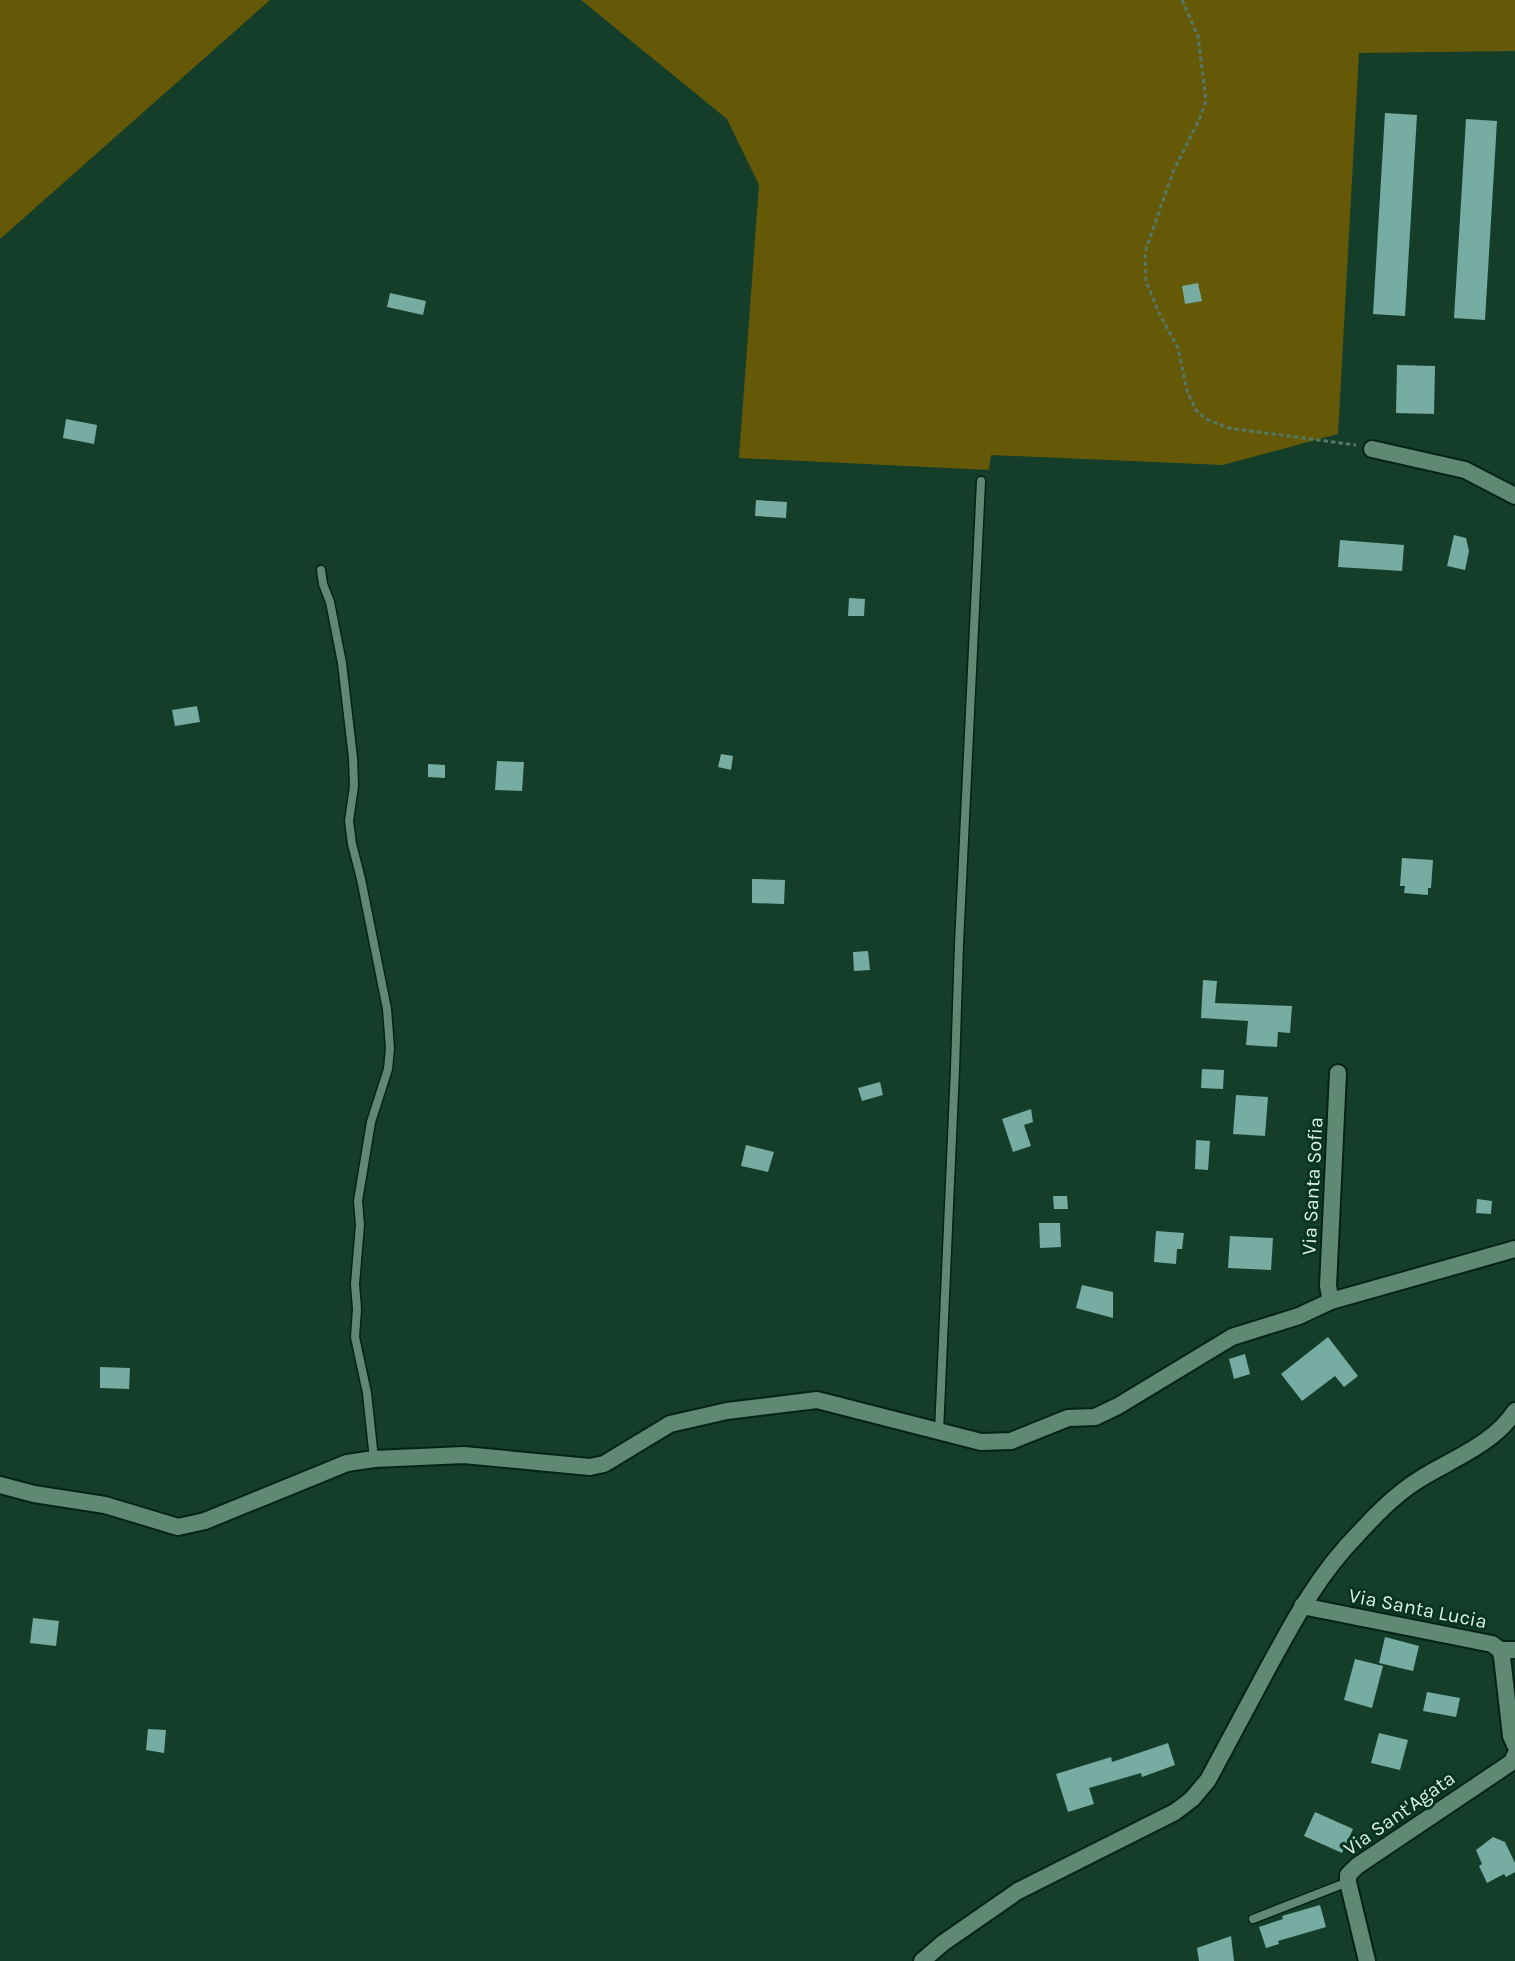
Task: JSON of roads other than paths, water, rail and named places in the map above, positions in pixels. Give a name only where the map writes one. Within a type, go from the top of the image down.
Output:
[{"type":"street","points":[[1372,449],[1465,470],[1515,496]]},
{"type":"street","name":"Via Santa Sofia","points":[[1331,1300],[1328,1286],[1338,1073]]},
{"type":"street","points":[[0,1485],[34,1494],[105,1505],[178,1527],[205,1521],[347,1463],[464,1455],[590,1467],[604,1464],[670,1424],[727,1411],[817,1400],[981,1442],[1011,1441],[1068,1418],[1095,1417],[1118,1406],[1232,1337],[1299,1316],[1331,1300],[1515,1249]]},
{"type":"street","points":[[922,1961],[979,1917],[1018,1891],[1155,1824],[1192,1799],[1208,1780],[1302,1606],[1336,1559],[1358,1533],[1389,1503],[1418,1480],[1475,1447],[1500,1429],[1515,1411]]},
{"type":"street","name":"Via Santa Lucia","points":[[1302,1606],[1492,1644],[1507,1650],[1511,1736],[1515,1744]]},
{"type":"street","name":"Via Sant'Agata","points":[[1368,1961],[1348,1875],[1357,1866],[1512,1761],[1515,1755]]},
{"type":"lane","points":[[939,1432],[955,1069],[958,944],[981,481]]},
{"type":"lane","points":[[321,570],[342,663],[353,758],[354,786],[349,821],[352,844],[387,1009],[390,1048],[388,1069],[371,1122],[358,1201],[360,1225],[355,1284],[357,1309],[355,1337],[367,1393],[374,1460]]},
{"type":"lane","points":[[1253,1919],[1348,1882]]}]
